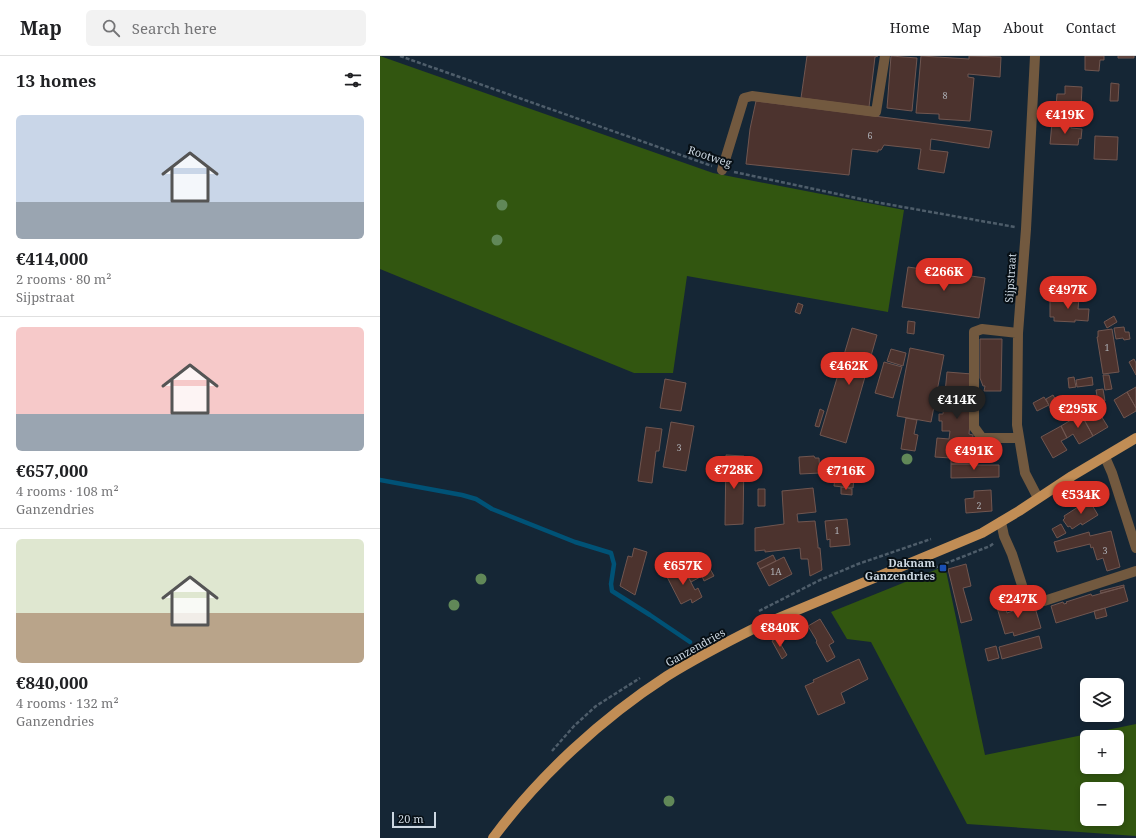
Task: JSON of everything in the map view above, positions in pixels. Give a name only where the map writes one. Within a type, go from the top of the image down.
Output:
[{"type":"main road","name":"Ganzendries","points":[[493,838],[531,792],[562,760],[628,702],[667,676],[729,641],[758,627],[982,533],[1136,438]]},
{"type":"street","points":[[722,170],[744,98],[752,96],[876,112],[885,56]]},
{"type":"street","name":"Sijpstraat","points":[[1035,56],[1026,229],[1018,333],[1017,425],[1025,473],[1038,498]]},
{"type":"street","points":[[1018,333],[982,330],[974,332],[974,427],[982,438],[1020,438]]},
{"type":"street","points":[[1105,457],[1112,473],[1136,548]]},
{"type":"street","points":[[1001,522],[1004,536],[1012,554],[1027,601],[1044,601],[1136,571]]},
{"type":"path","name":"Rootweg","points":[[400,56],[722,170],[875,202],[1026,229]]},
{"type":"path","points":[[928,570],[990,546],[996,540]]},
{"type":"green space","points":[[380,56],[713,173],[904,210],[888,312],[687,276],[673,373],[634,373],[380,269]]},
{"type":"green space","points":[[945,566],[985,755],[1080,735],[1080,774],[1124,774],[1124,730],[1107,730],[1136,724],[1136,836],[967,824],[871,642],[847,639],[831,612]]},
{"type":"building","points":[[807,56],[878,56],[875,57],[869,107],[801,98]]},
{"type":"building","points":[[891,56],[917,58],[912,111],[887,108]]},
{"type":"building","points":[[921,56],[969,59],[969,56],[1001,57],[1000,77],[968,74],[968,77],[974,78],[970,121],[939,119],[939,114],[916,113]]},
{"type":"building","points":[[1085,56],[1104,56],[1104,60],[1100,60],[1099,71],[1085,70]]},
{"type":"building","points":[[1118,56],[1134,56],[1134,58],[1118,58]]},
{"type":"building","points":[[1111,83],[1119,84],[1118,101],[1110,101]]},
{"type":"building","points":[[1065,86],[1082,87],[1081,108],[1056,107],[1057,94],[1065,94]]},
{"type":"building","points":[[756,101],[992,131],[989,148],[931,139],[930,150],[948,152],[944,173],[918,169],[921,149],[884,145],[881,150],[878,150],[878,152],[852,149],[849,175],[746,164],[750,129]]},
{"type":"building","points":[[1052,123],[1071,124],[1071,128],[1082,129],[1081,139],[1079,138],[1078,145],[1050,144]]},
{"type":"building","points":[[1095,136],[1118,137],[1117,160],[1094,159]]},
{"type":"building","points":[[908,267],[985,278],[979,318],[902,307]]},
{"type":"building","points":[[1054,298],[1079,298],[1078,309],[1089,309],[1088,321],[1054,321],[1054,317],[1050,317],[1050,301],[1054,301]]},
{"type":"building","points":[[798,303],[803,305],[800,314],[795,312]]},
{"type":"building","points":[[1114,316],[1117,322],[1107,328],[1104,322]]},
{"type":"building","points":[[908,321],[915,322],[914,334],[907,333]]},
{"type":"building","points":[[1124,327],[1125,332],[1129,332],[1130,339],[1116,339],[1114,328]]},
{"type":"building","points":[[852,328],[877,335],[846,443],[820,435]]},
{"type":"building","points":[[1112,329],[1119,372],[1103,374],[1097,337],[1098,331]]},
{"type":"building","points":[[980,339],[1002,339],[1001,391],[984,391],[985,386],[983,386],[980,378]]},
{"type":"building","points":[[910,348],[944,355],[931,422],[897,416]]},
{"type":"building","points":[[891,349],[906,353],[903,366],[887,361]]},
{"type":"building","points":[[1134,359],[1136,363],[1136,375],[1129,362]]},
{"type":"building","points":[[884,362],[902,367],[893,398],[875,393]]},
{"type":"building","points":[[947,372],[972,374],[973,389],[969,434],[973,435],[971,464],[951,464],[951,458],[935,457],[937,438],[949,439],[950,431],[942,431],[942,421],[939,421],[939,414],[943,414]]},
{"type":"building","points":[[1103,375],[1109,375],[1112,389],[1105,390]]},
{"type":"building","points":[[1074,377],[1076,387],[1069,388],[1068,378]]},
{"type":"building","points":[[1092,377],[1093,385],[1077,387],[1076,380]]},
{"type":"building","points":[[665,379],[686,383],[681,411],[660,408]]},
{"type":"building","points":[[1136,387],[1136,408],[1127,392]]},
{"type":"building","points":[[1103,389],[1105,401],[1098,402],[1096,390]]},
{"type":"building","points":[[1127,392],[1136,408],[1136,411],[1124,418],[1114,400]]},
{"type":"building","points":[[1053,395],[1058,404],[1050,408],[1046,399]]},
{"type":"building","points":[[1044,397],[1049,405],[1037,411],[1033,403]]},
{"type":"building","points":[[1095,406],[1108,427],[1093,436],[1081,414]]},
{"type":"building","points":[[820,409],[824,411],[819,427],[815,426]]},
{"type":"building","points":[[1081,414],[1093,436],[1079,444],[1073,434],[1067,438],[1061,426]]},
{"type":"building","points":[[906,418],[917,420],[914,434],[918,435],[915,451],[901,449]]},
{"type":"building","points":[[671,422],[694,426],[686,471],[663,467]]},
{"type":"building","points":[[1061,426],[1067,438],[1061,441],[1067,450],[1053,458],[1041,437]]},
{"type":"building","points":[[646,427],[662,429],[659,451],[656,451],[652,483],[638,481]]},
{"type":"building","points":[[726,455],[744,456],[743,524],[725,525]]},
{"type":"building","points":[[814,456],[815,458],[819,458],[820,473],[800,474],[799,457]]},
{"type":"building","points":[[951,464],[999,465],[999,477],[951,478]]},
{"type":"building","points":[[839,472],[853,474],[853,479],[839,477]]},
{"type":"building","points":[[835,477],[854,479],[853,488],[834,486]]},
{"type":"building","points":[[841,487],[852,489],[852,495],[841,494]]},
{"type":"building","points":[[813,488],[816,512],[797,514],[798,522],[815,521],[822,570],[810,576],[808,559],[801,559],[800,548],[765,552],[765,550],[755,551],[755,528],[784,524],[782,491]]},
{"type":"building","points":[[758,489],[765,489],[765,506],[758,506]]},
{"type":"building","points":[[991,490],[992,511],[966,513],[965,499],[974,498],[974,491]]},
{"type":"building","points":[[1089,500],[1098,515],[1082,525],[1081,523],[1072,529],[1070,526],[1068,527],[1063,520],[1065,518],[1064,516]]},
{"type":"building","points":[[847,519],[850,545],[830,547],[830,539],[827,540],[825,521]]},
{"type":"building","points":[[1061,524],[1066,533],[1057,538],[1052,529]]},
{"type":"building","points":[[1111,531],[1120,567],[1107,571],[1103,558],[1097,560],[1093,547],[1091,548],[1090,544],[1057,552],[1054,542],[1089,532],[1090,536]]},
{"type":"building","points":[[634,548],[647,552],[635,595],[620,586],[628,556],[632,557]]},
{"type":"building","points":[[773,555],[776,561],[760,569],[757,563]]},
{"type":"building","points":[[784,557],[792,574],[769,586],[760,569]]},
{"type":"building","points":[[704,558],[714,576],[704,581],[702,576],[691,582],[684,569]]},
{"type":"building","points":[[966,564],[971,586],[963,588],[972,620],[961,623],[948,569]]},
{"type":"building","points":[[676,567],[679,572],[684,569],[695,590],[698,588],[702,597],[692,603],[691,599],[681,604],[665,573]]},
{"type":"building","points":[[1124,585],[1124,587],[1101,593],[1100,591]]},
{"type":"building","points":[[1124,587],[1128,601],[1056,623],[1051,606],[1063,602],[1064,604],[1091,594],[1092,596]]},
{"type":"building","points":[[1003,598],[1007,613],[1034,604],[1041,628],[1014,636],[1013,632],[1005,634],[995,601]]},
{"type":"building","points":[[1105,608],[1107,616],[1096,619],[1094,611]]},
{"type":"building","points":[[820,619],[834,642],[829,645],[835,657],[827,662],[808,626]]},
{"type":"building","points":[[1039,636],[1042,648],[1002,659],[999,647]]},
{"type":"building","points":[[777,638],[787,655],[782,659],[772,641]]},
{"type":"building","points":[[996,646],[999,658],[988,661],[985,649]]},
{"type":"building","points":[[859,659],[868,679],[841,693],[845,703],[818,715],[805,686],[814,682],[813,680]]},
{"type":"waterway","points":[[380,480],[462,495],[476,499],[492,509],[575,542],[611,553],[614,564],[611,584],[612,591],[690,642]]},
{"type":"place","name":"Daknam Ganzendries","points":[[943,568]]}]
